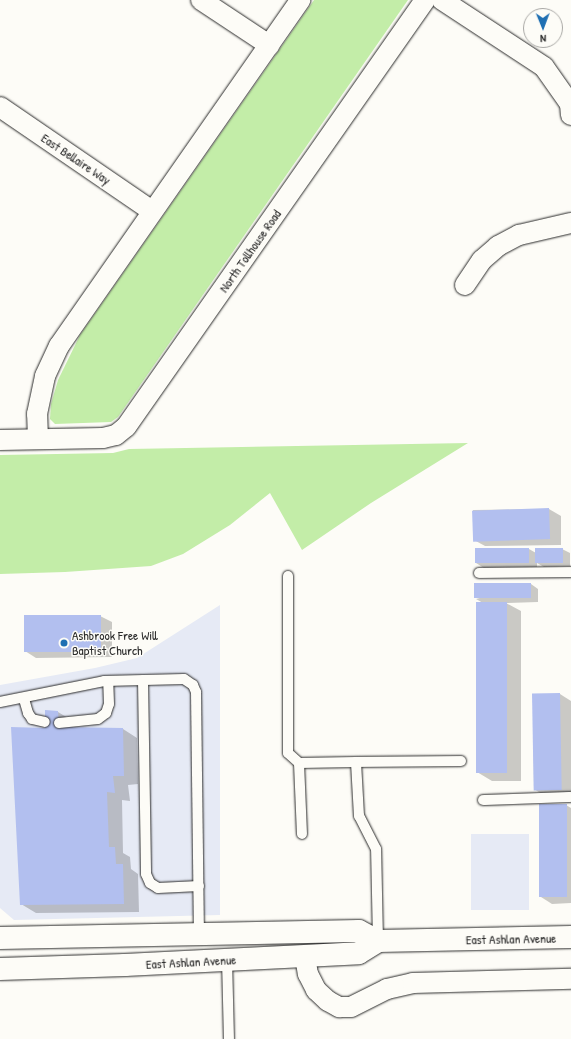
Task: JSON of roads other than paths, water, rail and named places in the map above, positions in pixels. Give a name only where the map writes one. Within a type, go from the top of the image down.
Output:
[{"type":"main road","name":"East Ashlan Avenue","points":[[0,938],[359,931],[378,941],[571,938]]},
{"type":"main road","name":"East Ashlan Avenue","points":[[0,969],[125,965],[359,953],[378,941]]},
{"type":"street","points":[[201,0],[269,45]]},
{"type":"street","points":[[38,439],[37,414],[45,376],[59,346],[300,0]]},
{"type":"street","name":"North Tollhouse Road","points":[[0,440],[103,438],[116,435],[126,427],[425,0]]},
{"type":"street","points":[[442,0],[544,67],[570,104],[571,115]]},
{"type":"street","name":"East Bellaire Way","points":[[0,107],[152,211]]},
{"type":"street","points":[[465,285],[482,260],[498,246],[519,235],[571,223]]},
{"type":"street","points":[[305,956],[308,974],[316,990],[328,1002],[338,1007],[351,1007],[387,989],[414,983],[571,979]]},
{"type":"lane","points":[[479,573],[571,572]]},
{"type":"lane","points":[[288,576],[288,753],[299,763],[461,761]]},
{"type":"lane","points":[[0,702],[24,699],[108,681],[184,679],[193,685],[196,692],[199,935]]},
{"type":"lane","points":[[143,680],[146,874],[150,883],[158,888],[198,886]]},
{"type":"lane","points":[[59,723],[98,719],[106,713],[109,704],[108,681]]},
{"type":"lane","points":[[24,699],[28,713],[32,719],[45,722]]},
{"type":"lane","points":[[356,762],[359,816],[376,849],[378,941]]},
{"type":"lane","points":[[299,763],[302,834]]},
{"type":"lane","points":[[483,800],[571,798]]},
{"type":"lane","points":[[227,959],[229,1039]]},
{"type":"place","name":"Ashbrook Free Will Baptist Church","points":[[64,643]]}]
